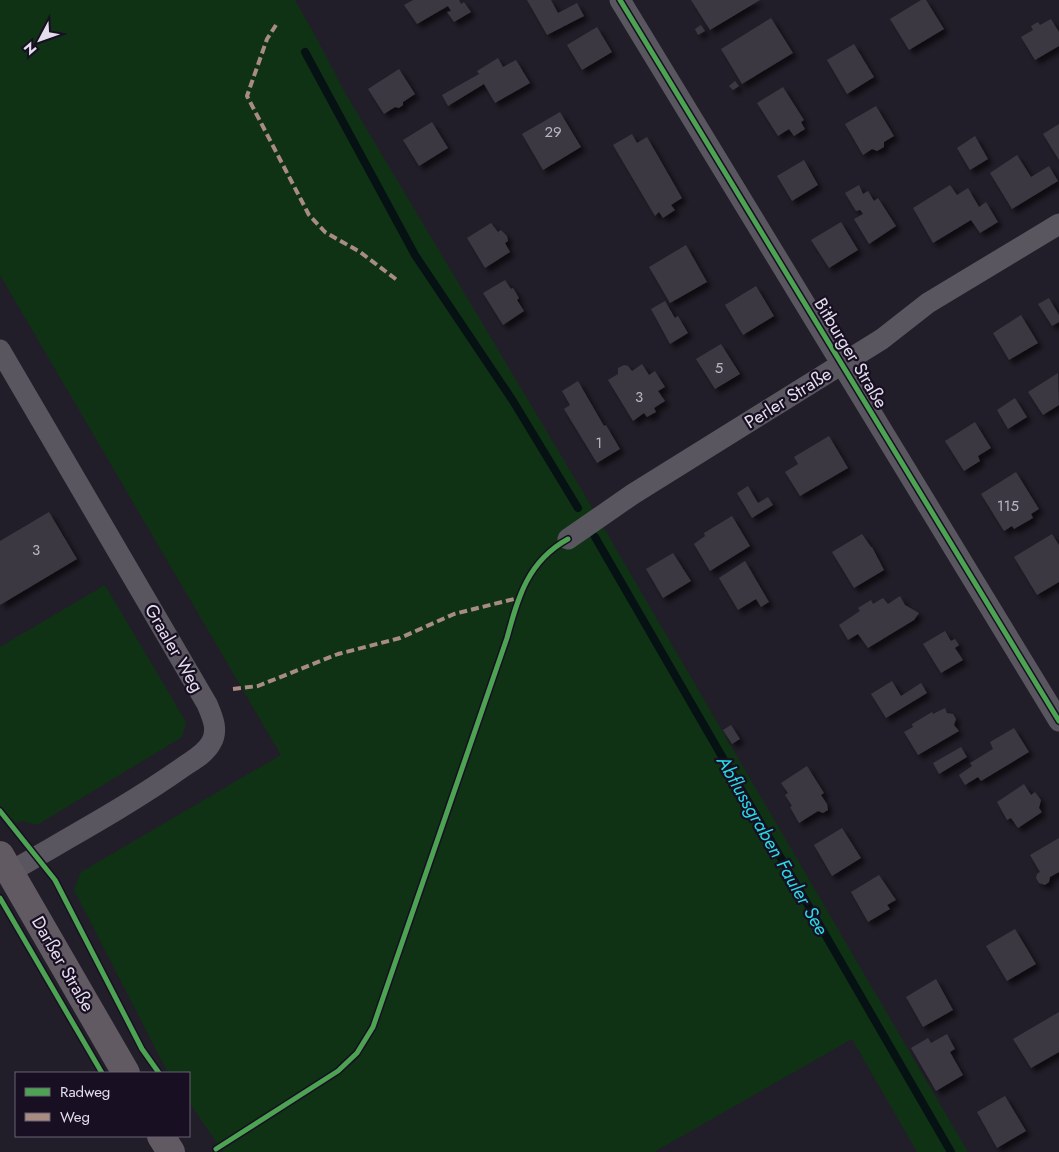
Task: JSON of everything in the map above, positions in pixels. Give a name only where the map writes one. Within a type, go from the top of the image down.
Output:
[{"type":"main road","name":"Darßer Straße","points":[[5,864],[125,1072]]},
{"type":"main road","points":[[163,1137],[171,1152]]},
{"type":"street","name":"Bitburger Straße","points":[[620,0],[1059,721]]},
{"type":"street","name":"Perler Straße","points":[[568,539],[633,494],[882,339],[928,303],[1059,224]]},
{"type":"street","name":"Graaler Weg","points":[[0,350],[207,704],[213,717],[215,732],[212,742],[206,751],[166,780],[5,864]]},
{"type":"green space","points":[[0,0],[295,0],[344,91],[584,494],[968,1152],[917,1152],[852,1039],[654,1152],[223,1152],[190,1103],[190,1072],[168,1072],[166,1069],[74,890],[81,872],[281,755],[0,275]]},
{"type":"green space","points":[[105,585],[186,722],[182,737],[37,825],[23,821],[15,823],[0,805],[0,647]]},
{"type":"building","points":[[413,0],[459,0],[461,4],[464,2],[471,12],[454,22],[447,12],[451,11],[448,6],[417,24],[404,5]]},
{"type":"building","points":[[527,0],[551,0],[558,13],[577,3],[584,16],[547,35]]},
{"type":"building","points":[[691,0],[760,0],[710,30]]},
{"type":"building","points":[[921,0],[926,0],[944,29],[909,50],[890,19]]},
{"type":"building","points":[[771,18],[793,53],[742,84],[721,49]]},
{"type":"building","points":[[1051,19],[1059,32],[1059,46],[1035,60],[1021,37],[1033,30],[1031,26],[1038,22],[1040,25]]},
{"type":"building","points":[[701,25],[705,31],[698,35],[695,29]]},
{"type":"building","points":[[597,27],[612,52],[582,70],[567,45]]},
{"type":"building","points":[[854,44],[874,77],[847,94],[827,60]]},
{"type":"building","points":[[498,58],[503,67],[516,60],[530,83],[495,103],[484,84],[448,106],[442,95],[479,74],[477,71]]},
{"type":"building","points":[[399,69],[415,94],[403,102],[403,105],[399,108],[395,107],[384,114],[368,89]]},
{"type":"building","points":[[735,81],[739,86],[733,90],[729,86]]},
{"type":"building","points":[[783,87],[804,120],[801,122],[805,129],[794,136],[789,129],[778,136],[757,103]]},
{"type":"building","points":[[876,106],[894,136],[884,142],[884,147],[877,151],[872,149],[863,155],[845,124]]},
{"type":"building","points":[[560,112],[581,147],[543,170],[522,134]]},
{"type":"building","points":[[432,122],[448,148],[419,166],[403,140]]},
{"type":"building","points":[[1059,124],[1059,160],[1043,134]]},
{"type":"building","points":[[632,134],[637,143],[647,137],[682,198],[671,205],[675,210],[663,218],[659,212],[655,216],[613,145]]},
{"type":"building","points":[[975,136],[988,159],[970,170],[957,148]]},
{"type":"building","points":[[1017,155],[1031,177],[1049,166],[1058,181],[1012,209],[990,173]]},
{"type":"building","points":[[804,160],[818,185],[792,201],[777,176]]},
{"type":"building","points":[[859,185],[863,194],[868,191],[874,201],[878,198],[896,226],[869,244],[854,219],[863,214],[860,210],[856,211],[845,193]]},
{"type":"building","points":[[950,185],[957,195],[968,188],[979,207],[986,202],[998,222],[980,233],[971,220],[933,243],[913,208]]},
{"type":"building","points":[[841,222],[858,250],[829,268],[811,240]]},
{"type":"building","points":[[491,223],[498,232],[501,230],[507,236],[508,241],[505,243],[510,252],[485,268],[467,238]]},
{"type":"building","points":[[686,245],[707,282],[670,303],[649,267]]},
{"type":"building","points":[[505,280],[511,289],[513,288],[519,298],[517,300],[524,311],[503,325],[483,293]]},
{"type":"building","points":[[756,286],[774,316],[743,335],[725,305]]},
{"type":"building","points":[[1049,298],[1059,315],[1059,322],[1052,326],[1038,304]]},
{"type":"building","points":[[665,301],[675,318],[678,316],[688,333],[670,344],[651,309]]},
{"type":"building","points":[[1021,315],[1038,343],[1009,360],[993,333]]},
{"type":"building","points":[[721,344],[740,374],[715,389],[696,359]]},
{"type":"building","points":[[642,364],[649,375],[655,371],[665,387],[658,391],[665,401],[654,408],[656,412],[647,417],[644,413],[633,421],[608,380],[618,374],[618,368],[624,365],[628,366],[632,371]]},
{"type":"building","points":[[1058,373],[1059,405],[1043,415],[1028,392]]},
{"type":"building","points":[[578,381],[604,426],[606,425],[620,449],[597,463],[564,409],[570,405],[562,391]]},
{"type":"building","points":[[1015,398],[1027,417],[1008,429],[997,410]]},
{"type":"building","points":[[975,422],[991,448],[978,456],[980,461],[964,471],[945,441]]},
{"type":"building","points":[[829,436],[848,468],[800,496],[785,472],[798,464],[794,457]]},
{"type":"building","points":[[1016,472],[1039,509],[1031,514],[1033,518],[1014,529],[1012,526],[1004,531],[981,494]]},
{"type":"building","points":[[748,486],[758,503],[768,497],[773,505],[752,518],[737,493]]},
{"type":"building","points":[[49,512],[77,559],[0,605],[0,541]]},
{"type":"building","points":[[732,516],[750,546],[710,571],[694,544],[705,536],[704,533]]},
{"type":"building","points":[[862,534],[872,547],[884,570],[854,588],[832,552]]},
{"type":"building","points":[[1052,534],[1059,545],[1059,582],[1037,595],[1014,557]]},
{"type":"building","points":[[673,553],[691,581],[663,598],[646,569]]},
{"type":"building","points":[[745,561],[769,602],[761,607],[756,599],[738,610],[719,578]]},
{"type":"building","points":[[900,596],[905,605],[919,613],[914,620],[868,648],[858,634],[848,640],[839,625],[860,611],[858,608],[871,600],[873,604],[883,598],[888,604]]},
{"type":"building","points":[[945,631],[951,641],[955,639],[959,645],[955,648],[963,660],[941,673],[923,644]]},
{"type":"building","points":[[892,681],[901,696],[921,683],[927,693],[886,718],[871,694]]},
{"type":"building","points":[[945,708],[947,713],[953,714],[956,719],[954,725],[959,731],[918,755],[904,732],[913,727],[912,724],[932,712],[933,714]]},
{"type":"building","points":[[731,725],[740,739],[732,744],[723,730]]},
{"type":"building","points":[[1014,728],[1029,752],[981,781],[978,777],[965,785],[959,775],[972,766],[970,763],[993,749],[990,742]]},
{"type":"building","points":[[961,747],[967,757],[939,774],[933,763]]},
{"type":"building","points":[[807,766],[824,793],[821,795],[827,804],[828,810],[823,813],[818,811],[799,823],[785,795],[788,793],[781,783]]},
{"type":"building","points":[[1024,784],[1031,795],[1035,792],[1041,800],[1039,808],[1042,812],[1018,828],[1011,818],[1007,820],[997,802]]},
{"type":"building","points":[[842,828],[861,858],[832,876],[814,845]]},
{"type":"building","points":[[1059,838],[1059,872],[1050,877],[1049,882],[1045,885],[1039,883],[1036,878],[1040,872],[1030,855]]},
{"type":"building","points":[[879,875],[896,900],[887,905],[890,909],[868,922],[851,892]]},
{"type":"building","points":[[1015,929],[1036,964],[1007,981],[986,946]]},
{"type":"building","points":[[936,979],[953,1010],[923,1027],[906,997]]},
{"type":"building","points":[[1059,1012],[1059,1052],[1031,1068],[1013,1039]]},
{"type":"building","points":[[947,1034],[955,1049],[950,1052],[963,1075],[936,1091],[911,1048],[928,1038],[931,1043]]},
{"type":"building","points":[[1005,1096],[1026,1131],[997,1148],[977,1112]]},
{"type":"waterway","points":[[305,52],[415,255],[513,401],[578,508]]},
{"type":"waterway","name":"Abflussgraben Fauler See","points":[[595,537],[951,1152]]},
{"type":"marked path","points":[[276,25],[267,39],[247,96],[309,215],[325,232],[360,252],[397,280]]},
{"type":"marked path","points":[[233,689],[258,686],[338,654],[400,638],[454,614],[518,598]]},
{"type":"cycle path","points":[[620,0],[1059,721]]},
{"type":"cycle path","points":[[216,1149],[338,1071],[357,1053],[373,1027],[521,594],[534,569],[543,558],[568,539]]},
{"type":"cycle path","points":[[0,811],[55,880],[142,1049],[158,1072]]},
{"type":"cycle path","points":[[0,898],[101,1072]]}]
